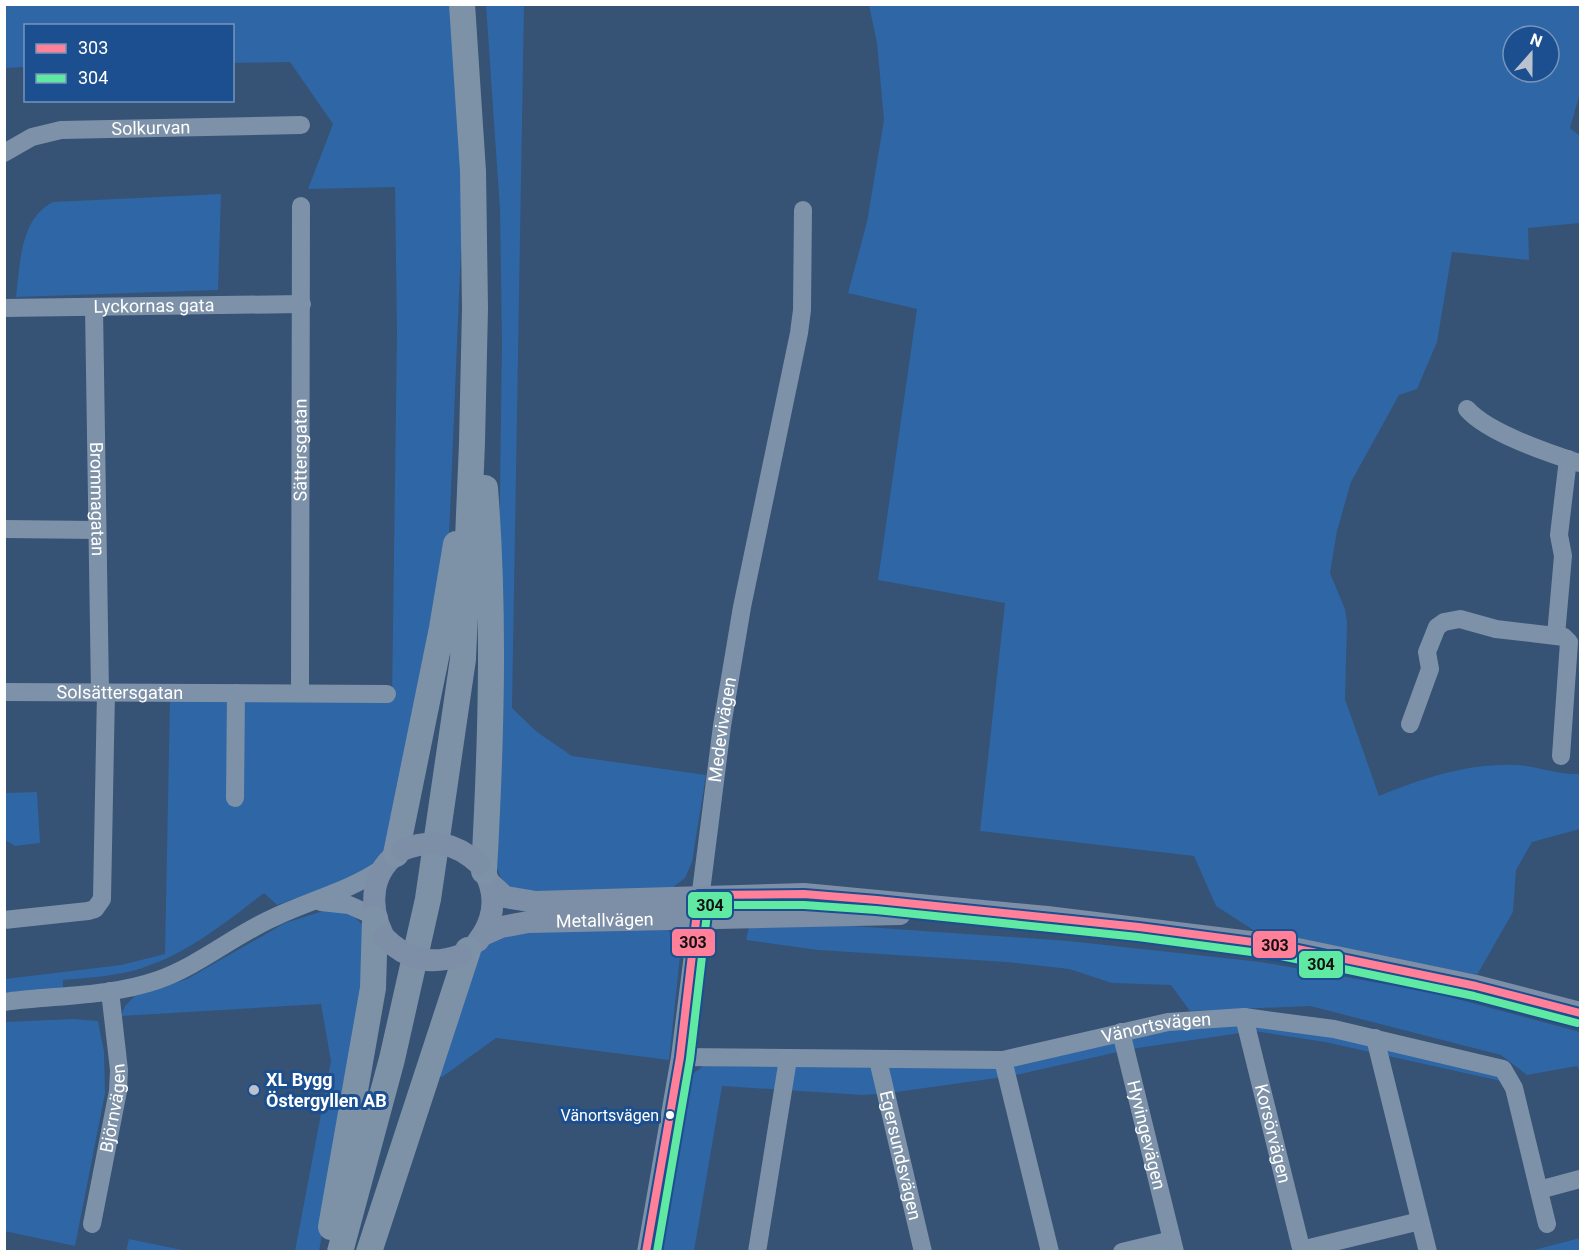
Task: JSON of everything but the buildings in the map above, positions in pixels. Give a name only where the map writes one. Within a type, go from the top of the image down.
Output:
[{"type":"highway","points":[[354,1251],[437,900],[461,756],[471,660],[477,445],[473,171],[462,4]]},
{"type":"highway","points":[[340,1251],[392,1059],[428,899],[463,658],[484,309],[482,171],[472,4]]},
{"type":"highway","points":[[394,858],[477,445]]},
{"type":"highway","points":[[477,445],[491,592],[489,774],[484,873]]},
{"type":"highway","points":[[327,1251],[373,988],[378,924]]},
{"type":"highway","points":[[369,1251],[471,947]]},
{"type":"main road","points":[[435,842],[459,849],[484,873],[492,910],[471,947],[445,961],[428,962],[411,958],[396,950],[378,924],[374,891],[394,858],[418,844],[435,842]]},
{"type":"main road","name":"Metallvägen","points":[[484,873],[505,897],[536,902],[698,906]]},
{"type":"main road","name":"Metallvägen","points":[[471,947],[501,927],[528,922],[804,894],[1139,927],[1283,946],[1476,986],[1581,1013]]},
{"type":"street","name":"Solkurvan","points":[[4,153],[32,137],[62,130],[301,125]]},
{"type":"street","name":"Sättersgatan","points":[[300,693],[301,206]]},
{"type":"street","name":"Medevivägen","points":[[646,1251],[680,1057],[713,788],[741,614],[801,321],[803,210]]},
{"type":"street","name":"Lyckornas gata","points":[[4,308],[302,304]]},
{"type":"street","name":"Brommagatan","points":[[4,920],[88,911],[95,909],[102,899],[103,692],[94,307]]},
{"type":"street","points":[[1467,409],[1482,421],[1574,461],[1559,536],[1563,556],[1556,635]]},
{"type":"street","points":[[4,530],[98,530]]},
{"type":"street","points":[[1410,724],[1430,669],[1427,652],[1437,627],[1443,622],[1460,619],[1496,628],[1556,635],[1564,637],[1569,642],[1561,756]]},
{"type":"street","name":"Solsättersgatan","points":[[4,692],[387,694]]},
{"type":"street","points":[[236,693],[236,798]]},
{"type":"street","points":[[4,1002],[110,991],[138,986],[176,973],[263,922],[363,881],[394,858]]},
{"type":"street","points":[[316,902],[349,905],[378,924]]},
{"type":"street","name":"Björnvägen","points":[[92,1224],[118,1091],[119,1070],[110,991]]},
{"type":"street","name":"Vänortsvägen","points":[[680,1057],[1004,1060],[1168,1022],[1244,1017],[1302,1023],[1503,1069],[1514,1088],[1547,1224]]},
{"type":"street","name":"Korsörvägen","points":[[1244,1017],[1301,1251],[1420,1221]]},
{"type":"street","name":"Hyvingevägen","points":[[1121,1032],[1174,1246],[1122,1251]]},
{"type":"street","points":[[1375,1038],[1428,1251]]},
{"type":"street","points":[[757,1251],[788,1059]]},
{"type":"street","name":"Egersundsvägen","points":[[878,1059],[923,1251]]},
{"type":"street","points":[[1004,1060],[1050,1251]]},
{"type":"street","points":[[1539,1190],[1581,1179]]},
{"type":"shaded area","points":[[5,5],[452,5],[464,176],[449,537],[386,847],[368,872],[277,905],[264,893],[198,941],[180,952],[143,968],[123,973],[63,980],[63,988],[5,993],[5,979],[121,965],[165,954],[170,697],[392,697],[397,333],[395,187],[308,189],[333,124],[290,62],[234,63],[234,24],[24,24],[24,67],[5,68]]},
{"type":"shaded area","points":[[486,5],[524,5],[512,708],[537,732],[572,756],[706,775],[692,862],[685,878],[672,888],[532,896],[509,887],[500,876],[495,862],[502,342],[500,210]]},
{"type":"shaded area","points":[[869,5],[1580,5],[1580,93],[1570,128],[1580,136],[1580,223],[1528,228],[1529,260],[1452,252],[1437,342],[1417,389],[1399,395],[1351,482],[1337,531],[1330,573],[1345,609],[1347,622],[1345,699],[1379,796],[1446,773],[1481,766],[1516,765],[1580,774],[1580,829],[1532,842],[1516,870],[1513,912],[1477,975],[1258,933],[1216,906],[1194,856],[980,831],[1005,603],[878,580],[917,309],[848,293],[867,222],[884,120],[877,43]]},
{"type":"shaded area","points":[[221,194],[218,290],[16,297],[21,257],[28,231],[42,209],[53,202]]},
{"type":"shaded area","points":[[37,792],[40,843],[15,846],[5,840],[5,793]]},
{"type":"shaded area","points":[[323,911],[347,913],[353,916],[363,926],[368,941],[351,1080],[319,1251],[295,1251],[331,1061],[321,1004],[121,1016],[125,1006],[135,996],[187,979],[285,923]]},
{"type":"shaded area","points":[[750,922],[794,922],[1069,941],[1261,962],[1435,993],[1580,1032],[1580,1071],[1577,1066],[1527,1075],[1501,1055],[1310,1006],[1190,1011],[1171,985],[1112,983],[1069,969],[1006,962],[818,950],[746,940]]},
{"type":"shaded area","points":[[525,929],[667,929],[677,941],[680,956],[669,1060],[496,1038],[442,1077],[434,1075],[479,951],[492,941]]},
{"type":"shaded area","points":[[1247,1016],[1378,1031],[1519,1085],[1325,1042],[1254,1031],[1131,1049],[1011,1076],[889,1093],[863,1095],[722,1086],[694,1251],[655,1252],[684,1088],[690,1076],[703,1066],[791,1057],[1005,1054]]},
{"type":"shaded area","points":[[73,1019],[98,1021],[104,1052],[105,1093],[75,1246],[4,1231],[5,1022]]},
{"type":"shaded area","points":[[1580,1238],[1580,1251],[1530,1251]]},
{"type":"shaded area","points":[[129,1239],[187,1251],[126,1251]]},
{"type":"transit line","name":"303","points":[[646,1252],[680,1057],[699,895],[804,894],[877,900],[1139,927],[1283,946],[1476,986],[1580,1013]]},
{"type":"transit line","name":"304","points":[[657,1252],[690,1059],[708,905],[804,905],[876,910],[1138,937],[1281,956],[1474,996],[1577,1023]]},
{"type":"place","name":"XL Bygg Östergyllen AB","points":[[254,1090]]},
{"type":"place","name":"Vänortsvägen","points":[[670,1115]]}]
